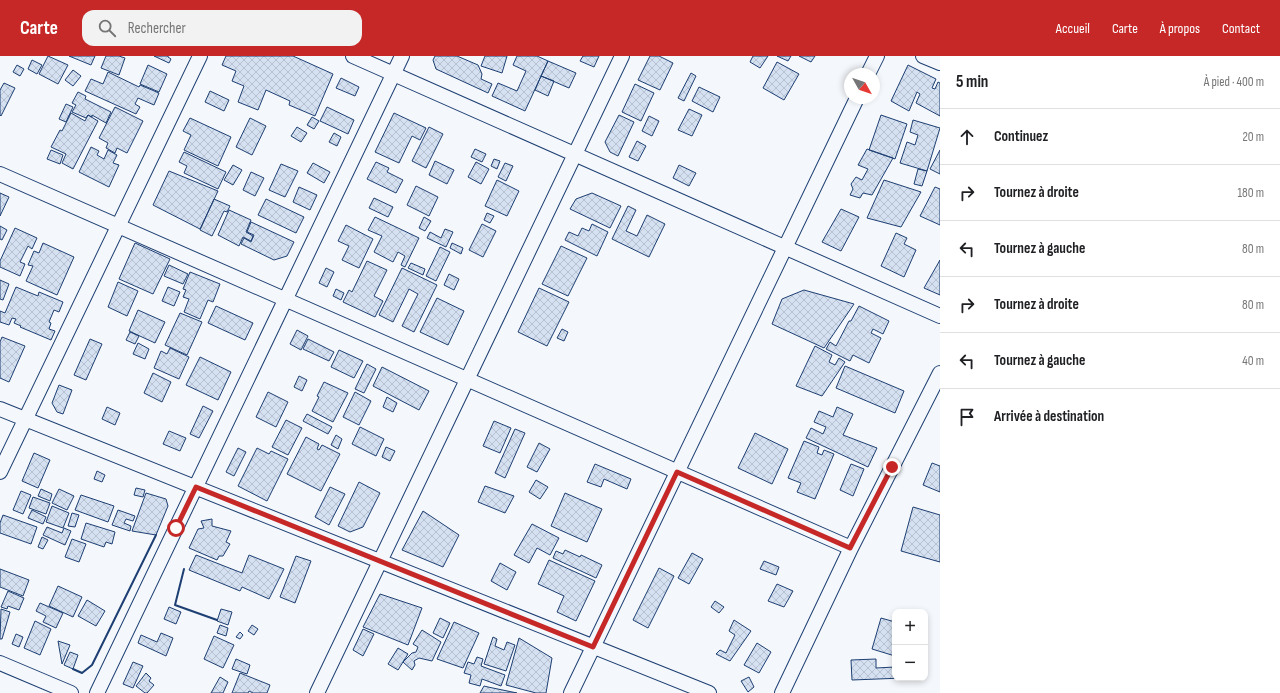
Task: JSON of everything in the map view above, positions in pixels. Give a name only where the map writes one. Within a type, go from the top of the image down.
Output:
[{"type":"street","points":[[0,472],[200,56]]},
{"type":"street","points":[[353,56],[940,316]]},
{"type":"street","points":[[98,693],[402,56]]},
{"type":"street","points":[[317,693],[622,56]]},
{"type":"street","points":[[871,68],[877,56]]},
{"type":"street","points":[[923,56],[940,63]]},
{"type":"street","points":[[571,693],[853,104]]},
{"type":"street","points":[[0,174],[850,548]]},
{"type":"street","points":[[782,693],[850,548],[940,373]]},
{"type":"street","points":[[0,409],[709,693]]},
{"type":"street","points":[[0,663],[71,693]]},
{"type":"building","points":[[48,56],[68,65],[58,84],[39,74]]},
{"type":"building","points":[[69,56],[95,56],[91,65]]},
{"type":"building","points":[[106,56],[119,56],[125,58],[119,75],[101,68]]},
{"type":"building","points":[[154,56],[168,56],[171,59],[169,63]]},
{"type":"building","points":[[226,56],[293,56],[333,74],[315,116],[289,105],[290,101],[266,90],[258,110],[238,102],[244,86],[232,81],[236,71],[222,65]]},
{"type":"building","points":[[435,56],[457,56],[478,65],[482,74],[481,79],[492,84],[488,93],[436,69],[433,60]]},
{"type":"building","points":[[485,56],[507,56],[502,73],[481,66]]},
{"type":"building","points":[[517,56],[537,56],[548,61],[525,111],[492,96],[498,83],[517,91],[526,71],[513,65]]},
{"type":"building","points":[[583,56],[599,56],[594,67],[580,61]]},
{"type":"building","points":[[650,56],[659,56],[673,63],[660,90],[638,80]]},
{"type":"building","points":[[753,56],[768,56],[760,68],[750,62]]},
{"type":"building","points":[[777,56],[791,56],[788,61]]},
{"type":"building","points":[[799,56],[815,56],[811,62]]},
{"type":"building","points":[[32,60],[42,65],[37,74],[28,69]]},
{"type":"building","points":[[548,61],[576,73],[569,88],[541,76]]},
{"type":"building","points":[[777,62],[799,74],[784,100],[763,88]]},
{"type":"building","points":[[17,65],[24,69],[20,76],[13,72]]},
{"type":"building","points":[[148,65],[167,74],[159,92],[140,84]]},
{"type":"building","points":[[908,65],[936,79],[932,88],[935,89],[938,82],[940,83],[940,116],[916,103],[920,94],[917,92],[909,111],[891,101]]},
{"type":"building","points":[[73,70],[81,76],[73,86],[65,80]]},
{"type":"building","points":[[108,72],[139,87],[140,85],[159,93],[154,105],[138,98],[135,104],[140,107],[136,114],[85,91],[91,79],[103,84]]},
{"type":"building","points":[[691,73],[696,76],[684,101],[678,98]]},
{"type":"building","points":[[541,76],[554,81],[548,96],[535,90]]},
{"type":"building","points":[[341,78],[359,87],[355,96],[336,88]]},
{"type":"building","points":[[4,83],[15,88],[1,116],[0,90]]},
{"type":"building","points":[[635,84],[654,93],[641,121],[622,112]]},
{"type":"building","points":[[699,87],[720,97],[713,112],[692,101]]},
{"type":"building","points":[[210,91],[229,100],[224,111],[205,102]]},
{"type":"building","points":[[78,92],[86,96],[85,99],[111,112],[106,123],[92,115],[92,117],[88,115],[86,118],[72,112],[76,105],[72,103]]},
{"type":"building","points":[[66,104],[73,107],[66,122],[59,119]]},
{"type":"building","points":[[115,107],[143,121],[127,153],[117,148],[115,153],[106,148],[108,143],[99,138]]},
{"type":"building","points":[[327,107],[354,120],[348,134],[320,121]]},
{"type":"building","points":[[689,109],[702,115],[692,136],[678,130]]},
{"type":"building","points":[[71,113],[85,121],[88,115],[98,121],[73,169],[62,163],[66,154],[51,147],[60,130],[62,131]]},
{"type":"building","points":[[394,113],[426,128],[420,140],[412,136],[399,163],[375,152]]},
{"type":"building","points":[[619,115],[634,122],[618,156],[610,152],[605,142]]},
{"type":"building","points":[[881,115],[907,124],[895,159],[869,150]]},
{"type":"building","points":[[649,116],[659,121],[652,136],[642,131]]},
{"type":"building","points":[[312,117],[319,121],[314,129],[307,125]]},
{"type":"building","points":[[190,118],[231,137],[218,166],[184,150],[191,135],[183,131]]},
{"type":"building","points":[[250,118],[266,126],[252,155],[236,147]]},
{"type":"building","points":[[913,120],[940,128],[927,171],[900,163],[907,142],[915,145],[918,135],[910,132]]},
{"type":"building","points":[[297,127],[307,133],[301,142],[291,136]]},
{"type":"building","points":[[429,127],[443,134],[426,168],[412,161]]},
{"type":"building","points":[[334,133],[341,137],[337,146],[329,142]]},
{"type":"building","points":[[637,141],[646,146],[638,161],[629,157]]},
{"type":"building","points":[[91,147],[99,151],[97,155],[104,159],[108,150],[117,155],[113,163],[119,165],[109,187],[79,172]]},
{"type":"building","points":[[475,149],[486,154],[482,162],[471,157]]},
{"type":"building","points":[[867,149],[893,158],[872,195],[863,193],[860,198],[850,195],[853,189],[851,184],[856,177],[862,180],[868,169],[858,165]]},
{"type":"building","points":[[51,150],[63,155],[60,164],[47,159]]},
{"type":"building","points":[[940,150],[940,174],[930,169]]},
{"type":"building","points":[[184,152],[226,172],[218,189],[184,173],[187,166],[179,162]]},
{"type":"building","points":[[494,159],[500,161],[497,169],[491,166]]},
{"type":"building","points":[[435,161],[454,170],[447,184],[429,175]]},
{"type":"building","points":[[376,162],[389,168],[387,172],[403,180],[396,193],[367,179]]},
{"type":"building","points":[[476,162],[489,169],[481,184],[468,177]]},
{"type":"building","points":[[313,163],[330,172],[324,183],[307,173]]},
{"type":"building","points":[[505,163],[513,166],[506,181],[498,177]]},
{"type":"building","points":[[281,164],[298,171],[285,197],[269,190]]},
{"type":"building","points":[[233,165],[242,170],[233,185],[224,180]]},
{"type":"building","points":[[679,165],[696,173],[689,186],[673,178]]},
{"type":"building","points":[[918,169],[927,171],[922,186],[914,184]]},
{"type":"building","points":[[169,171],[218,191],[200,229],[153,205]]},
{"type":"building","points":[[251,172],[264,178],[255,196],[243,190]]},
{"type":"building","points":[[497,180],[519,191],[507,216],[485,206]]},
{"type":"building","points":[[884,180],[921,192],[901,227],[867,218]]},
{"type":"building","points":[[416,186],[438,197],[429,216],[407,205]]},
{"type":"building","points":[[299,187],[317,195],[310,210],[293,202]]},
{"type":"building","points":[[935,187],[940,189],[940,225],[920,216]]},
{"type":"building","points":[[0,193],[9,197],[0,216]]},
{"type":"building","points":[[592,193],[621,206],[610,228],[570,209],[576,199]]},
{"type":"building","points":[[374,198],[393,207],[388,217],[369,208]]},
{"type":"building","points":[[214,199],[230,206],[227,212],[224,211],[212,236],[200,230]]},
{"type":"building","points":[[266,199],[304,217],[296,233],[258,215]]},
{"type":"building","points":[[628,206],[636,210],[626,231],[637,236],[647,215],[665,224],[649,257],[612,239]]},
{"type":"building","points":[[841,209],[859,217],[841,251],[822,242]]},
{"type":"building","points":[[229,210],[251,220],[246,232],[253,236],[251,241],[243,237],[239,246],[218,235]]},
{"type":"building","points":[[487,213],[494,216],[490,223],[484,220]]},
{"type":"building","points":[[375,217],[419,238],[405,267],[401,265],[405,256],[398,252],[393,262],[374,252],[382,236],[368,230]]},
{"type":"building","points":[[424,217],[431,221],[425,231],[419,228]]},
{"type":"building","points":[[251,222],[294,242],[287,256],[274,260],[241,244],[244,238],[251,242],[254,235],[247,232]]},
{"type":"building","points":[[482,224],[496,231],[483,257],[469,250]]},
{"type":"building","points":[[592,224],[608,232],[597,256],[565,240],[569,232],[578,236],[582,228],[589,231]]},
{"type":"building","points":[[346,225],[373,239],[359,268],[342,260],[349,246],[338,241]]},
{"type":"building","points":[[0,226],[7,230],[2,240],[0,239]]},
{"type":"building","points":[[15,228],[37,238],[32,249],[28,246],[20,262],[25,264],[20,276],[0,267],[0,261]]},
{"type":"building","points":[[445,229],[453,232],[446,247],[427,238],[430,232],[441,238]]},
{"type":"building","points":[[896,233],[907,238],[904,244],[916,250],[904,277],[881,266]]},
{"type":"building","points":[[43,243],[74,257],[57,295],[26,281],[33,266],[28,265],[34,251],[39,253]]},
{"type":"building","points":[[135,243],[170,259],[153,294],[119,279]]},
{"type":"building","points":[[452,243],[463,248],[461,254],[450,248]]},
{"type":"building","points":[[561,246],[587,258],[568,296],[542,284]]},
{"type":"building","points":[[440,247],[450,252],[436,281],[426,276]]},
{"type":"building","points":[[940,260],[940,295],[924,288]]},
{"type":"building","points":[[367,261],[387,270],[374,296],[383,301],[375,317],[343,302],[349,290],[352,292]]},
{"type":"building","points":[[411,263],[425,269],[423,275],[408,268]]},
{"type":"building","points":[[169,265],[188,274],[183,284],[164,276]]},
{"type":"building","points":[[326,268],[334,272],[327,287],[319,283]]},
{"type":"building","points":[[402,268],[437,285],[414,332],[402,326],[418,294],[409,289],[393,322],[379,315]]},
{"type":"building","points":[[190,272],[220,284],[213,302],[208,300],[200,319],[184,312],[189,299],[183,297],[186,290],[183,289]]},
{"type":"building","points":[[449,274],[459,279],[454,290],[444,285]]},
{"type":"building","points":[[0,280],[9,284],[3,300],[0,299]]},
{"type":"building","points":[[118,282],[138,291],[127,316],[108,307]]},
{"type":"building","points":[[16,287],[38,296],[39,292],[63,302],[59,312],[54,310],[49,322],[51,323],[49,329],[55,331],[51,340],[20,327],[21,326],[14,323],[16,319],[12,318],[9,325],[0,322],[0,311],[5,313]]},
{"type":"building","points":[[168,287],[180,292],[174,306],[162,301]]},
{"type":"building","points":[[539,288],[569,302],[547,346],[518,332]]},
{"type":"building","points":[[336,289],[344,293],[341,300],[333,296]]},
{"type":"building","points":[[804,290],[854,304],[824,348],[772,324],[782,299]]},
{"type":"building","points":[[437,298],[464,311],[448,345],[420,332]]},
{"type":"building","points":[[216,306],[253,323],[245,340],[208,323]]},
{"type":"building","points":[[859,306],[889,321],[883,334],[873,329],[871,333],[881,338],[869,363],[853,355],[850,361],[826,349],[830,342],[836,346]]},
{"type":"building","points":[[138,310],[165,322],[155,343],[129,331]]},
{"type":"building","points":[[180,313],[202,322],[187,355],[165,345]]},
{"type":"building","points":[[562,329],[568,332],[564,341],[557,338]]},
{"type":"building","points":[[297,330],[308,336],[301,350],[290,344]]},
{"type":"building","points":[[130,332],[139,336],[135,344],[126,340]]},
{"type":"building","points":[[2,337],[25,346],[9,382],[0,378],[0,342]]},
{"type":"building","points":[[90,339],[102,344],[86,380],[74,375]]},
{"type":"building","points":[[308,339],[334,352],[329,361],[303,349]]},
{"type":"building","points":[[138,343],[149,349],[145,359],[133,354]]},
{"type":"building","points":[[815,346],[832,355],[829,362],[835,365],[839,358],[845,362],[822,396],[796,386]]},
{"type":"building","points":[[170,348],[189,357],[179,379],[154,368],[161,351],[167,354]]},
{"type":"building","points":[[339,350],[363,361],[354,378],[331,367]]},
{"type":"building","points":[[200,357],[231,372],[218,400],[186,385]]},
{"type":"building","points":[[367,364],[376,369],[364,393],[355,389]]},
{"type":"building","points":[[845,366],[904,391],[895,413],[836,388]]},
{"type":"building","points":[[382,367],[429,391],[419,410],[373,386]]},
{"type":"building","points":[[153,373],[171,382],[162,402],[144,393]]},
{"type":"building","points":[[299,376],[307,380],[302,391],[294,387]]},
{"type":"building","points":[[324,382],[348,393],[333,422],[312,411]]},
{"type":"building","points":[[59,385],[72,390],[63,414],[57,412],[52,403]]},
{"type":"building","points":[[268,392],[288,402],[276,427],[256,417]]},
{"type":"building","points":[[355,392],[371,401],[359,425],[343,417]]},
{"type":"building","points":[[387,397],[397,403],[393,412],[383,407]]},
{"type":"building","points":[[203,406],[213,411],[199,438],[190,434]]},
{"type":"building","points":[[107,407],[120,413],[115,425],[102,419]]},
{"type":"building","points":[[837,407],[853,414],[843,435],[877,448],[868,467],[806,438],[811,428],[823,434],[826,427],[814,422],[819,411],[833,417]]},
{"type":"building","points":[[307,414],[332,427],[328,434],[303,421]]},
{"type":"building","points":[[286,420],[302,428],[288,455],[272,447]]},
{"type":"building","points":[[494,421],[511,428],[500,453],[483,446]]},
{"type":"building","points":[[360,427],[384,439],[376,456],[352,444]]},
{"type":"building","points":[[515,429],[525,433],[505,478],[495,473]]},
{"type":"building","points":[[169,431],[186,438],[180,451],[163,444]]},
{"type":"building","points":[[755,433],[788,449],[772,484],[738,468]]},
{"type":"building","points":[[336,435],[342,439],[338,449],[331,445]]},
{"type":"building","points":[[306,437],[319,444],[317,449],[319,450],[322,445],[340,454],[321,491],[287,474]]},
{"type":"building","points":[[804,441],[819,447],[817,453],[822,455],[824,450],[834,454],[815,499],[797,492],[801,483],[788,478]]},
{"type":"building","points":[[539,443],[550,449],[537,472],[527,467]]},
{"type":"building","points":[[386,447],[395,451],[390,461],[382,457]]},
{"type":"building","points":[[238,448],[246,452],[234,476],[226,472]]},
{"type":"building","points":[[257,448],[269,454],[271,451],[288,459],[267,501],[238,486]]},
{"type":"building","points":[[34,453],[50,460],[38,488],[22,481]]},
{"type":"building","points":[[932,463],[940,466],[940,492],[923,485]]},
{"type":"building","points":[[595,464],[631,479],[627,489],[604,479],[601,487],[587,482]]},
{"type":"building","points":[[851,464],[864,469],[853,496],[840,490]]},
{"type":"building","points":[[97,471],[105,475],[102,482],[94,479]]},
{"type":"building","points":[[536,480],[548,487],[540,499],[529,492]]},
{"type":"building","points":[[359,482],[380,493],[363,527],[350,532],[338,526]]},
{"type":"building","points":[[485,486],[514,496],[505,513],[478,502]]},
{"type":"building","points":[[330,487],[345,494],[329,525],[315,517]]},
{"type":"building","points":[[136,488],[145,490],[143,497],[134,495]]},
{"type":"building","points":[[41,489],[52,494],[50,501],[38,496]]},
{"type":"building","points":[[59,489],[74,496],[67,510],[52,503]]},
{"type":"building","points":[[21,491],[31,495],[23,514],[13,510]]},
{"type":"building","points":[[146,493],[166,499],[168,506],[156,535],[132,531]]},
{"type":"building","points":[[565,493],[602,509],[587,542],[551,526]]},
{"type":"building","points":[[81,495],[114,506],[108,522],[75,510]]},
{"type":"building","points":[[33,497],[50,503],[46,514],[29,508]]},
{"type":"building","points":[[52,506],[69,513],[63,528],[46,522]]},
{"type":"building","points":[[913,507],[940,515],[940,562],[901,551]]},
{"type":"building","points":[[32,510],[46,517],[43,524],[28,518]]},
{"type":"building","points":[[118,510],[135,516],[133,521],[126,519],[124,523],[131,526],[130,531],[112,525]]},
{"type":"building","points":[[423,511],[459,535],[443,567],[402,550]]},
{"type":"building","points":[[72,513],[79,515],[75,527],[68,526]]},
{"type":"building","points":[[3,515],[37,527],[31,544],[0,533],[0,523]]},
{"type":"building","points":[[212,519],[212,526],[231,531],[226,542],[230,544],[223,556],[219,556],[217,560],[189,548],[198,529],[204,528],[201,521]]},
{"type":"building","points":[[86,523],[115,532],[112,544],[106,542],[104,547],[81,539]]},
{"type":"building","points":[[532,524],[559,538],[550,555],[537,548],[529,563],[514,555]]},
{"type":"building","points":[[47,527],[62,533],[64,528],[71,531],[65,545],[43,535]]},
{"type":"building","points":[[42,537],[48,540],[43,549],[38,547]]},
{"type":"building","points":[[72,539],[86,544],[79,562],[65,557]]},
{"type":"building","points":[[565,550],[580,557],[581,555],[602,565],[596,578],[553,558],[556,551],[563,554]]},
{"type":"building","points":[[692,553],[703,559],[689,584],[678,578]]},
{"type":"building","points":[[196,555],[242,573],[249,555],[284,569],[269,599],[242,587],[240,591],[189,570]]},
{"type":"building","points":[[296,556],[311,561],[295,603],[280,597]]},
{"type":"building","points":[[549,560],[595,581],[576,621],[557,612],[564,596],[538,584]]},
{"type":"building","points":[[764,561],[779,567],[776,575],[760,569]]},
{"type":"building","points":[[500,563],[516,572],[507,590],[491,581]]},
{"type":"building","points":[[659,568],[674,576],[648,628],[633,620]]},
{"type":"building","points":[[0,569],[29,580],[23,596],[0,587]]},
{"type":"building","points":[[777,584],[793,591],[784,607],[768,601]]},
{"type":"building","points":[[58,586],[82,597],[73,617],[49,606]]},
{"type":"building","points":[[8,591],[24,598],[19,610],[8,606],[7,609],[1,607]]},
{"type":"building","points":[[380,594],[422,608],[408,645],[363,627]]},
{"type":"building","points":[[87,600],[105,611],[96,626],[78,616]]},
{"type":"building","points":[[715,601],[724,607],[719,613],[711,607]]},
{"type":"building","points":[[40,603],[63,613],[56,628],[43,622],[46,616],[36,611]]},
{"type":"building","points":[[169,607],[181,612],[176,624],[164,619]]},
{"type":"building","points":[[1,609],[10,612],[2,639],[0,639]]},
{"type":"building","points":[[221,609],[232,612],[228,625],[217,621]]},
{"type":"building","points":[[440,618],[450,623],[443,638],[433,633]]},
{"type":"building","points":[[881,618],[892,621],[892,655],[872,649]]},
{"type":"building","points":[[734,620],[751,631],[730,661],[716,654],[720,650],[726,653],[735,635],[729,631]]},
{"type":"building","points":[[35,621],[51,629],[40,655],[24,648]]},
{"type":"building","points":[[454,622],[479,633],[463,668],[437,659]]},
{"type":"building","points":[[220,625],[228,628],[226,636],[217,633]]},
{"type":"building","points":[[252,625],[258,629],[254,635],[248,631]]},
{"type":"building","points":[[363,629],[374,634],[363,656],[353,650]]},
{"type":"building","points":[[422,630],[441,642],[432,661],[419,658],[414,661],[415,665],[412,670],[403,662],[412,653],[416,652],[418,647],[413,644]]},
{"type":"building","points":[[240,632],[243,635],[240,639],[236,637]]},
{"type":"building","points":[[161,633],[173,638],[166,656],[138,643],[141,635],[157,642]]},
{"type":"building","points":[[16,634],[23,637],[19,647],[12,644]]},
{"type":"building","points":[[214,636],[234,645],[223,668],[204,659]]},
{"type":"building","points":[[493,637],[497,639],[495,646],[504,650],[507,642],[515,645],[506,671],[484,664]]},
{"type":"building","points":[[519,638],[552,658],[546,693],[536,693],[506,685]]},
{"type":"building","points":[[58,641],[70,645],[62,664]]},
{"type":"building","points":[[757,643],[771,652],[759,673],[744,665]]},
{"type":"building","points":[[398,648],[408,654],[398,670],[388,664]]},
{"type":"building","points":[[70,652],[78,655],[73,669],[64,665]]},
{"type":"building","points":[[477,657],[483,659],[481,666],[505,675],[501,686],[482,679],[480,686],[469,683],[471,675],[464,673],[468,662],[474,664]]},
{"type":"building","points":[[236,659],[250,665],[247,674],[232,669]]},
{"type":"building","points":[[876,659],[876,668],[892,667],[892,678],[852,680],[851,660]]},
{"type":"building","points":[[133,662],[143,666],[133,688],[123,684]]},
{"type":"building","points":[[146,673],[151,678],[149,681],[154,685],[147,693],[145,693],[136,686]]},
{"type":"building","points":[[240,673],[270,685],[267,693],[253,693],[249,691],[248,693],[232,693]]},
{"type":"building","points":[[220,677],[228,682],[223,693],[211,693]]},
{"type":"building","points":[[749,677],[754,687],[748,692],[741,681]]},
{"type":"building","points":[[484,686],[488,687],[517,693],[480,693]]},
{"type":"wall","points":[[73,669],[82,673],[92,665],[156,535]]},
{"type":"wall","points":[[184,569],[175,605],[217,620]]},
{"type":"route","points":[[176,528],[196,487],[593,647],[677,472],[850,548],[892,467]]}]
